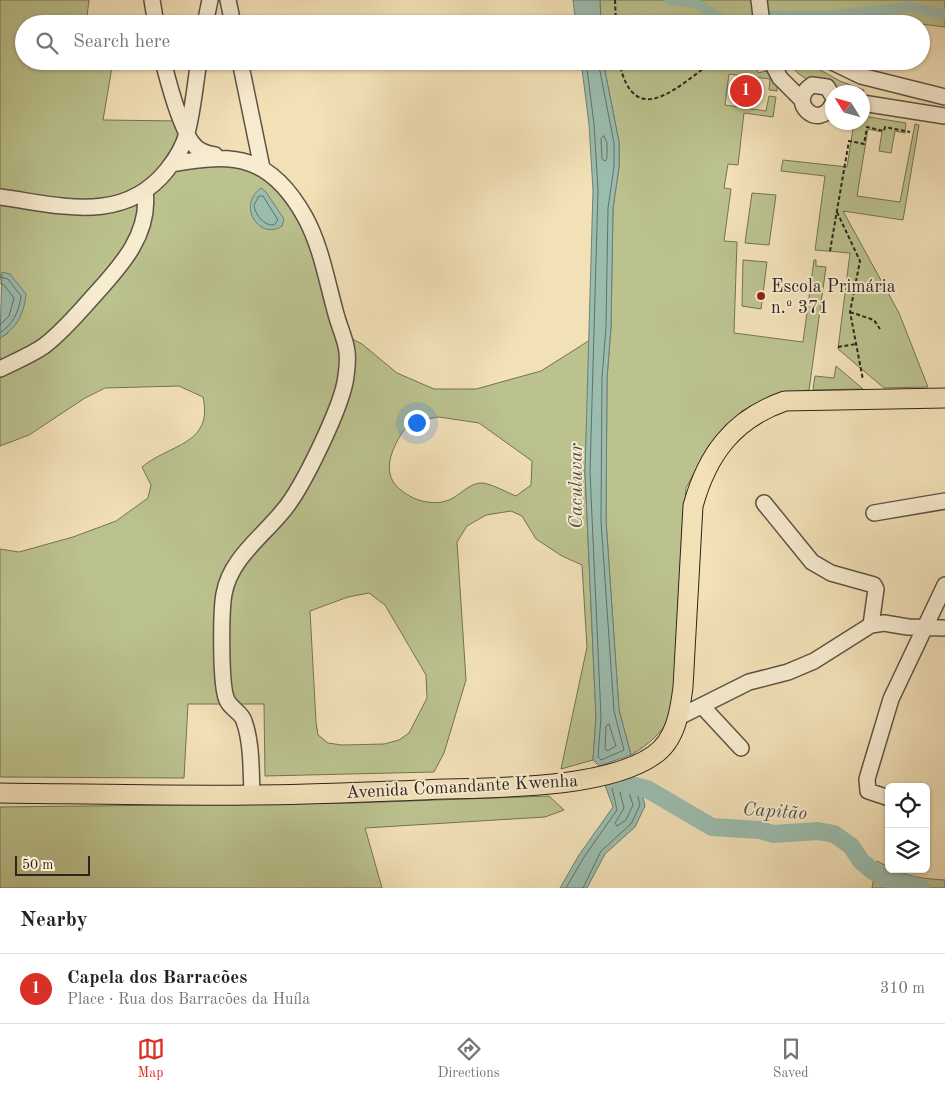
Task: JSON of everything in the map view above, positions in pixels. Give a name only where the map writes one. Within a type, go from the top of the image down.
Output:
[{"type":"main road","name":"Avenida Comandante Kwenha","points":[[0,793],[252,795],[520,786],[567,783],[600,776],[637,764],[656,754],[669,737],[679,717],[683,687],[688,554],[693,506],[699,482],[716,452],[730,434],[763,409],[784,401],[945,398]]},
{"type":"street","points":[[152,0],[154,15]]},
{"type":"street","points":[[207,15],[210,0]]},
{"type":"street","points":[[228,0],[231,15]]},
{"type":"street","points":[[759,0],[761,15]]},
{"type":"street","points":[[165,70],[187,135],[196,147],[206,153],[248,162],[262,168],[278,181],[295,200],[307,221],[319,254],[347,352],[346,378],[340,400],[304,481],[285,510],[243,555],[231,573],[224,592],[222,614],[224,686],[227,700],[244,718],[248,734],[252,795]]},
{"type":"street","points":[[0,197],[76,207],[103,207],[131,199],[145,191],[172,164],[187,135],[198,70]]},
{"type":"street","points":[[242,70],[262,168]]},
{"type":"street","points":[[776,70],[780,78],[802,100],[804,107],[811,114],[821,115],[825,110]]},
{"type":"street","points":[[781,70],[792,79],[812,85],[822,85],[825,90]]},
{"type":"street","points":[[849,70],[861,76],[945,97]]},
{"type":"street","points":[[802,100],[804,92],[812,85]]},
{"type":"street","points":[[870,104],[945,116]]},
{"type":"street","points":[[172,164],[205,158],[226,158]]},
{"type":"street","points":[[0,369],[44,346],[76,316],[123,263],[135,244],[145,219],[147,207],[145,191]]},
{"type":"street","points":[[874,513],[945,502]]},
{"type":"street","points":[[764,503],[812,562],[831,573],[874,584],[876,588],[871,625]]},
{"type":"street","points":[[885,797],[868,791],[867,780],[891,699],[945,586]]},
{"type":"street","points":[[679,717],[749,682],[788,672],[814,661],[871,625],[884,623],[945,628]]},
{"type":"street","points":[[702,706],[741,748]]},
{"type":"path","points":[[615,0],[616,15]]},
{"type":"path","points":[[622,70],[629,90],[637,97],[650,99],[662,98],[674,92],[702,70]]},
{"type":"path","points":[[830,251],[849,141],[864,144],[867,127],[884,131],[885,127],[910,132]]},
{"type":"path","points":[[837,212],[860,262],[850,312],[863,380]]},
{"type":"path","points":[[850,312],[874,320],[880,329]]},
{"type":"path","points":[[838,347],[856,344]]},
{"type":"green space","points":[[0,0],[89,0],[87,15],[15,15],[15,70],[111,70],[103,120],[182,121],[172,163],[248,162],[295,200],[341,333],[362,344],[397,373],[434,389],[476,389],[541,371],[590,340],[585,472],[596,717],[593,760],[561,769],[587,647],[582,565],[562,556],[536,539],[522,516],[511,511],[486,515],[467,526],[457,542],[466,680],[444,753],[434,772],[265,776],[264,704],[188,704],[184,778],[0,777],[0,549],[19,552],[73,537],[116,521],[148,498],[151,485],[142,467],[196,434],[202,425],[205,413],[203,397],[179,386],[105,388],[85,398],[29,435],[0,446],[0,338],[8,333],[0,273]],"holes":[[[439,417],[479,423],[532,461],[531,485],[516,496],[491,485],[479,483],[453,498],[437,503],[413,498],[399,489],[394,483],[391,477],[390,459],[400,436],[412,424]],[[369,593],[385,605],[426,675],[427,698],[409,733],[399,740],[384,744],[342,745],[328,743],[318,735],[316,722],[310,611],[348,597]]]},
{"type":"green space","points":[[600,0],[752,0],[754,15],[601,15]]},
{"type":"green space","points":[[766,0],[945,0],[945,27],[930,25],[930,15],[766,15]]},
{"type":"green space","points":[[605,70],[757,70],[758,73],[766,71],[777,85],[777,91],[769,90],[770,79],[729,74],[725,105],[766,111],[769,96],[776,97],[773,117],[744,113],[738,165],[728,164],[724,188],[731,189],[724,241],[737,242],[734,333],[803,342],[814,260],[816,260],[816,266],[826,267],[809,390],[772,396],[742,411],[709,445],[686,488],[672,715],[654,738],[631,755],[619,710],[606,521],[607,378],[611,327],[613,208],[619,167],[619,142]]},
{"type":"green space","points":[[794,70],[820,70],[851,85],[825,86],[810,80]]},
{"type":"green space","points":[[870,117],[906,123],[905,133],[895,131],[891,153],[879,151],[882,132],[870,129]]},
{"type":"green space","points":[[915,124],[919,125],[903,220],[843,211],[899,313],[928,387],[884,388],[838,349],[850,253],[815,250],[825,176],[781,171],[783,160],[847,167],[853,130],[868,130],[857,196],[900,202]]},
{"type":"green space","points":[[752,193],[776,195],[769,245],[745,243]]},
{"type":"green space","points":[[743,260],[767,262],[761,309],[742,306]]},
{"type":"green space","points":[[836,366],[863,389],[813,390],[815,376],[834,378]]},
{"type":"green space","points":[[549,796],[564,810],[545,817],[365,828],[382,888],[0,888],[0,807],[355,803]]},
{"type":"green space","points":[[877,861],[885,865],[885,873],[903,873],[945,880],[945,888],[872,888]]},
{"type":"water","points":[[573,0],[600,0],[601,15],[575,15]]},
{"type":"water","points":[[582,70],[605,70],[619,142],[619,167],[613,208],[611,327],[607,378],[606,521],[619,710],[631,755],[599,766],[593,760],[596,717],[585,472],[593,190],[589,124]]},
{"type":"water","points":[[261,188],[266,192],[284,219],[282,226],[266,229],[254,219],[251,212],[251,204],[254,195]]},
{"type":"water","points":[[2,272],[10,274],[26,294],[19,320],[11,330],[0,338]]},
{"type":"water","points":[[630,776],[639,780],[645,806],[635,827],[605,854],[587,888],[560,888],[579,855],[613,807],[605,785]]},
{"type":"waterway","points":[[669,0],[698,4],[715,15]]},
{"type":"waterway","points":[[836,15],[910,7],[945,15]]},
{"type":"waterway","name":"Capitão","points":[[619,782],[647,789],[712,827],[760,830],[773,834],[818,831],[834,834],[851,846],[861,861],[873,871],[885,878],[921,888]]},
{"type":"place","name":"Capela dos Barracões","points":[[746,91]]},
{"type":"place","name":"Escola Primária n.º 371","points":[[761,296]]},
{"type":"water label","name":"Caculuvar","points":[[575,486]]}]
